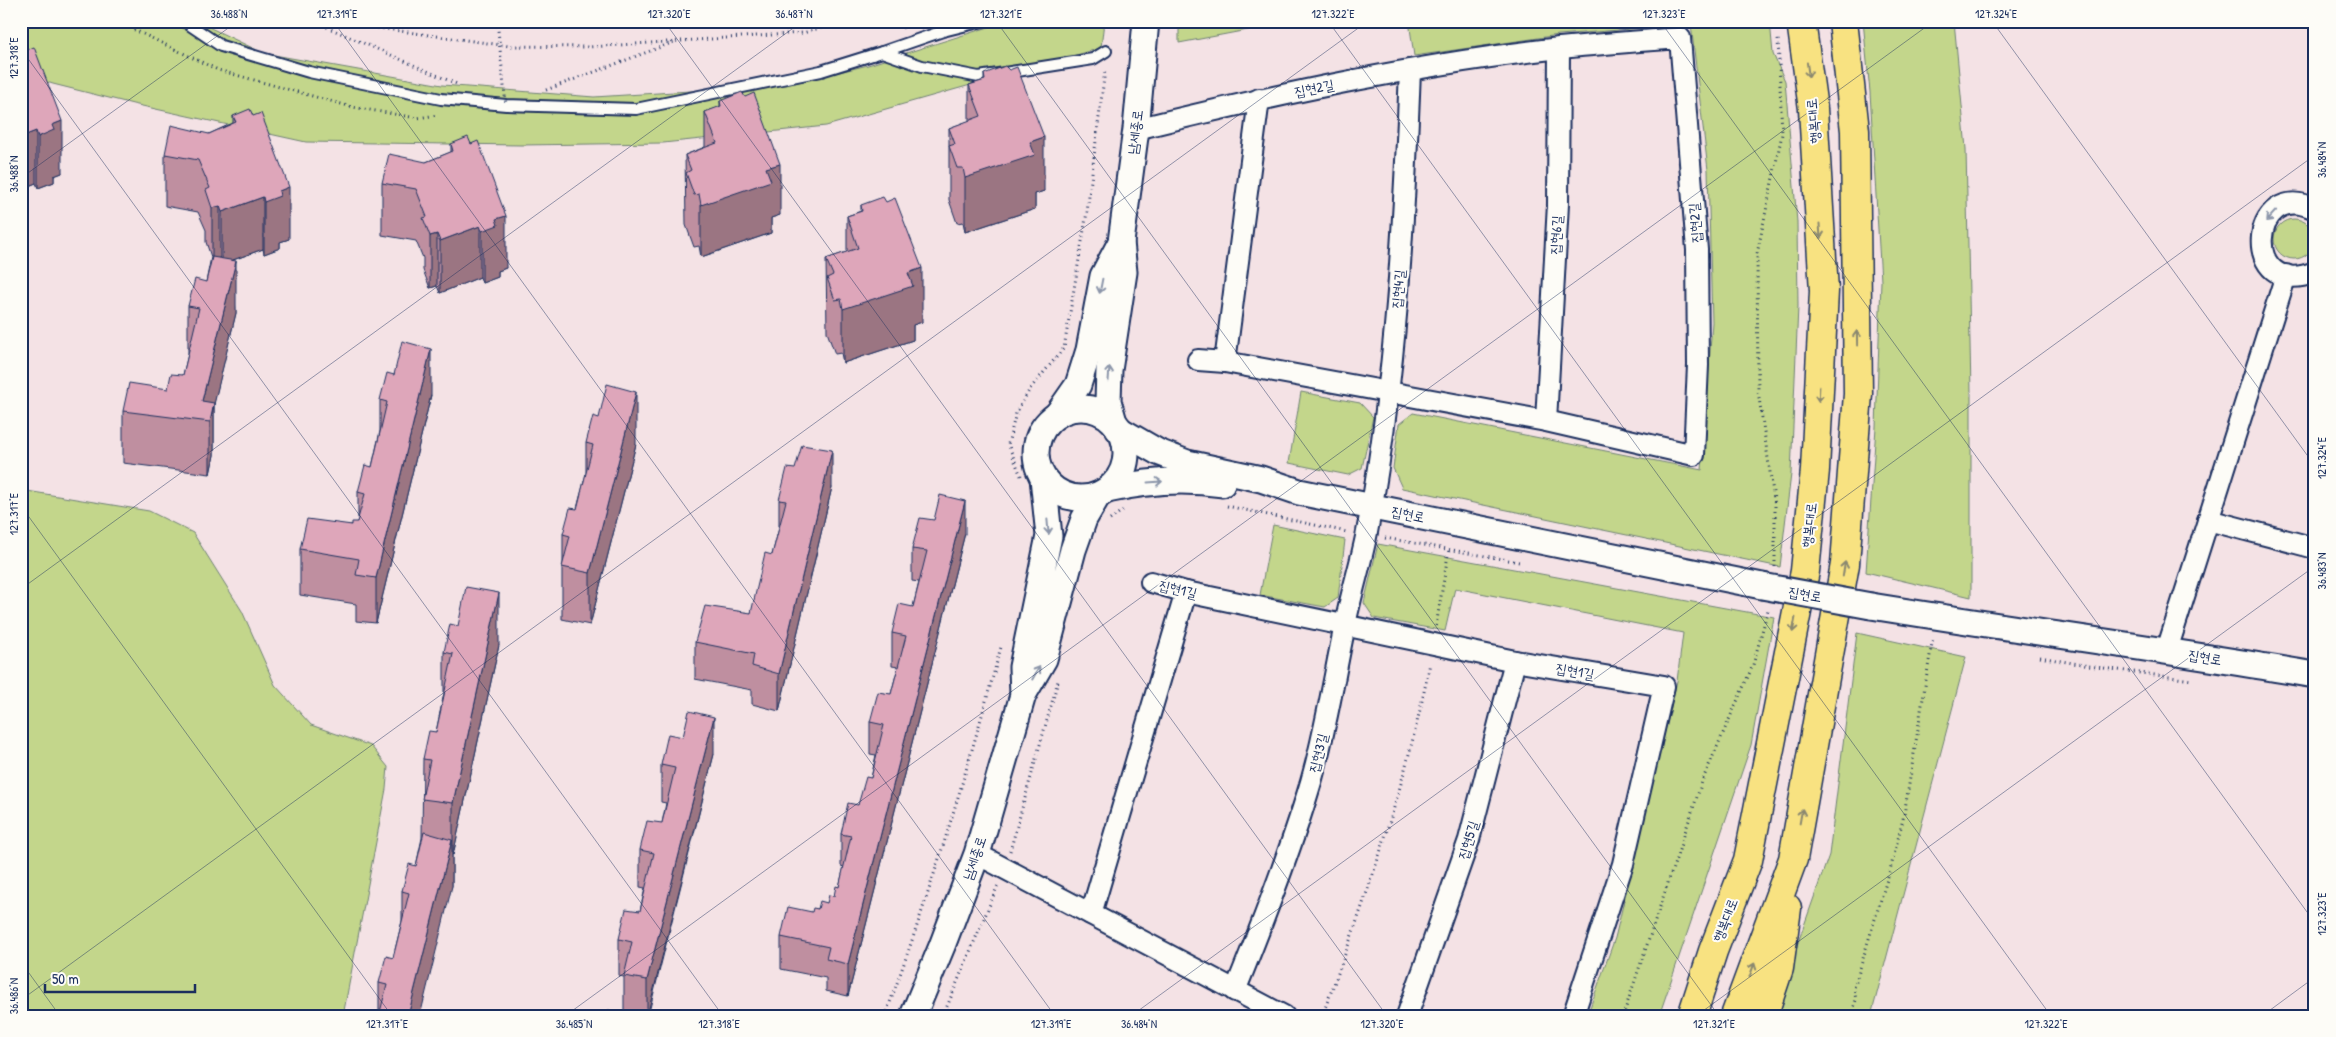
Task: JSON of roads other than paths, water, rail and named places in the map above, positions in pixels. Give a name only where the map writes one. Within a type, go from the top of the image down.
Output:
[{"type":"highway","points":[[1763,1016],[1779,968],[1793,859],[1845,564],[1858,394],[1855,131],[1843,21]]},
{"type":"highway","name":"행복대로","points":[[1692,1016],[1713,951],[1748,860],[1805,571],[1815,470],[1824,291],[1813,109],[1789,25]]},
{"type":"highway","points":[[1735,1016],[1793,859]]},
{"type":"highway","points":[[1682,1016],[1713,951]]},
{"type":"street","name":"남세종로","points":[[1116,425],[1108,401],[1109,370],[1124,272],[1121,242],[1136,129],[1146,21]]},
{"type":"street","name":"집현2길","points":[[1136,129],[1259,99],[1410,70],[1559,48],[1680,38],[1697,250],[1698,365],[1694,455],[1546,421],[1225,362],[1198,360]]},
{"type":"street","name":"집현6길","points":[[1546,421],[1558,204],[1559,48]]},
{"type":"street","name":"집현4길","points":[[1371,506],[1388,393],[1404,221],[1410,70]]},
{"type":"street","points":[[1225,362],[1259,99]]},
{"type":"street","points":[[2315,209],[2307,205],[2284,206],[2270,216],[2261,231],[2260,244],[2263,256],[2270,266],[2286,275],[2305,276],[2315,272]]},
{"type":"street","name":"남세종로","points":[[1057,415],[1078,385],[1089,350],[1103,276],[1121,242]]},
{"type":"street","points":[[2168,650],[2286,275]]},
{"type":"street","points":[[1087,408],[1102,413],[1116,425],[1123,435],[1126,450],[1125,465],[1115,483],[1103,492],[1083,498],[1068,496],[1033,479],[1038,469],[1036,454],[1038,439],[1046,425],[1057,415],[1071,409],[1087,408]]},
{"type":"street","name":"집현로","points":[[1116,425],[1158,452],[1187,463],[1261,479],[1299,492],[1871,606],[2028,631],[2168,650],[2315,675]]},
{"type":"street","name":"남세종로","points":[[1023,695],[1022,667],[1049,536],[1033,479]]},
{"type":"street","name":"집현로","points":[[1103,492],[1139,483],[1174,480],[1217,483],[1265,491],[1299,492]]},
{"type":"street","name":"남세종로","points":[[913,1016],[977,854],[1023,695],[1044,660],[1073,550],[1084,519],[1103,492]]},
{"type":"street","name":"집현3길","points":[[1235,992],[1283,870],[1312,780],[1334,689],[1345,624],[1371,506]]},
{"type":"street","points":[[2208,520],[2315,548]]},
{"type":"street","name":"집현1길","points":[[1151,582],[1186,592],[1516,661],[1664,686],[1623,864],[1573,1016]]},
{"type":"street","points":[[1091,914],[1186,592]]},
{"type":"street","name":"집현5길","points":[[1407,1016],[1469,840],[1516,661]]},
{"type":"street","points":[[977,854],[1235,992],[1284,1016]]},
{"type":"lane","points":[[184,21],[221,46],[309,72],[441,99],[636,109],[821,71],[943,31],[983,21]]},
{"type":"lane","points":[[882,52],[922,66],[979,77],[1093,59],[1106,51]]}]
